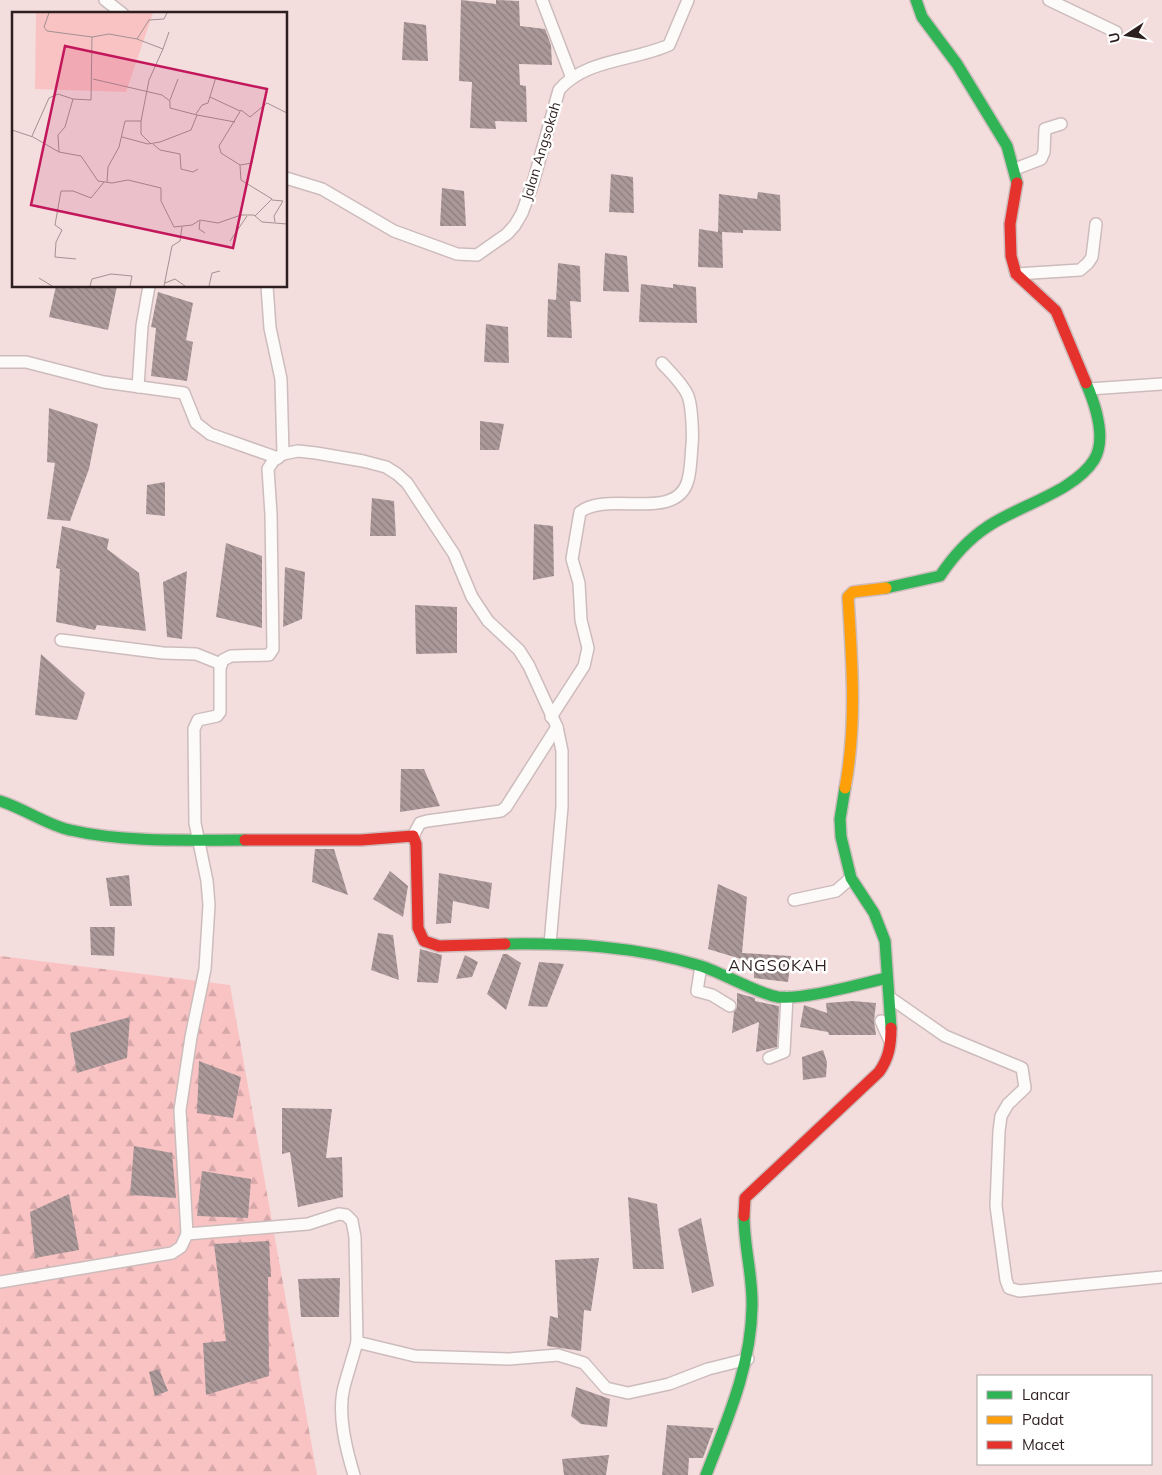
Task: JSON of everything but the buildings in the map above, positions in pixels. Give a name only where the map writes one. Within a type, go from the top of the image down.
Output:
[{"type":"street","points":[[105,0],[120,12]]},
{"type":"street","points":[[542,0],[572,78]]},
{"type":"street","name":"Jalan Angsokah","points":[[288,179],[322,189],[394,231],[457,254],[477,255],[515,225],[534,183],[559,90],[572,78],[590,69],[670,45],[688,0]]},
{"type":"street","points":[[706,1475],[748,1359],[752,1306],[743,1218],[745,1198],[879,1072],[886,1062],[891,1045],[885,941],[880,924],[851,878],[843,850],[840,819],[850,763],[853,676],[848,597],[853,592],[898,586],[940,576],[950,561],[987,527],[1082,474],[1094,460],[1099,443],[1098,421],[1089,389],[1058,316],[1016,274],[1011,256],[1010,224],[1018,179],[1007,146],[957,64],[922,17],[916,0]]},
{"type":"street","points":[[1049,0],[1116,32]]},
{"type":"street","points":[[1015,169],[1041,159],[1044,152],[1045,129],[1061,124]]},
{"type":"street","points":[[1016,274],[1082,269],[1092,256],[1096,224]]},
{"type":"street","points":[[138,387],[142,326],[149,288]]},
{"type":"street","points":[[267,288],[270,328],[280,379],[280,456]]},
{"type":"street","points":[[0,362],[26,362],[104,382],[184,393],[196,423],[210,434],[280,456]]},
{"type":"street","points":[[662,363],[688,397],[692,440],[688,481],[678,496],[658,503],[604,502],[593,504],[580,512],[572,558],[579,583],[581,620],[588,648],[584,666],[506,807],[501,811],[420,823],[413,836],[416,844],[418,928],[424,941],[439,946],[550,944],[624,948],[701,966],[763,993],[787,997],[796,997],[887,978]]},
{"type":"street","points":[[1089,389],[1162,384]]},
{"type":"street","points":[[221,664],[231,656],[269,655],[273,649],[271,514],[268,469],[280,456],[298,451],[325,454],[386,467],[397,474],[407,483],[454,554],[472,597],[488,621],[519,650],[529,666],[554,722],[562,751],[563,783],[550,944]]},
{"type":"street","points":[[61,640],[163,653],[196,654],[221,664]]},
{"type":"street","points":[[0,1282],[172,1253],[181,1247],[188,1234],[180,1110],[184,1075],[206,970],[208,915],[207,881],[198,840],[194,807],[194,729],[198,720],[217,716],[220,712],[221,664]]},
{"type":"street","points":[[0,801],[20,807],[68,830],[90,835],[198,840],[360,840],[405,834],[413,836]]},
{"type":"street","points":[[794,900],[836,891],[851,878]]},
{"type":"street","points":[[701,966],[698,992],[712,995],[730,1006]]},
{"type":"street","points":[[769,1058],[784,1052],[787,997]]},
{"type":"street","points":[[889,997],[945,1036],[1022,1068],[1024,1088],[1008,1104],[1001,1116],[999,1131],[996,1206],[1006,1280],[1009,1288],[1019,1291],[1162,1277]]},
{"type":"street","points":[[882,1021],[891,1045]]},
{"type":"street","points":[[188,1234],[308,1224],[339,1214],[349,1217],[355,1237],[357,1259],[357,1342],[344,1388],[343,1414],[347,1453],[354,1475]]},
{"type":"street","points":[[357,1342],[415,1356],[509,1359],[558,1355],[584,1363],[606,1388],[628,1393],[669,1384],[708,1369],[748,1359]]},
{"type":"green space","points":[[0,956],[230,985],[317,1475],[0,1475]]},
{"type":"traffic: fast","points":[[916,0],[922,17],[957,64],[1007,146],[1017,183]]},
{"type":"traffic: fast","points":[[886,588],[940,576],[961,549],[980,532],[999,519],[1059,490],[1085,471],[1094,460],[1100,442],[1096,411],[1086,383]]},
{"type":"traffic: fast","points":[[845,788],[840,819],[841,837],[851,878],[874,913],[885,941],[891,1028]]},
{"type":"traffic: fast","points":[[0,801],[62,828],[92,834],[158,840],[245,840]]},
{"type":"traffic: fast","points":[[505,944],[579,945],[652,954],[701,966],[761,992],[778,997],[817,994],[887,978]]},
{"type":"traffic: fast","points":[[706,1475],[730,1413],[743,1372],[751,1329],[752,1295],[744,1216]]},
{"type":"traffic: slow","points":[[845,788],[849,764],[852,717],[852,669],[848,597],[853,592],[886,588]]},
{"type":"traffic: jam","points":[[1017,183],[1010,224],[1011,256],[1016,274],[1056,311],[1086,383]]},
{"type":"traffic: jam","points":[[245,840],[361,840],[413,836],[416,844],[418,928],[424,941],[439,946],[505,944]]},
{"type":"traffic: jam","points":[[744,1216],[745,1198],[879,1072],[889,1051],[891,1028]]},
{"type":"district","name":"ANGSOKAH","points":[[778,965]]}]
